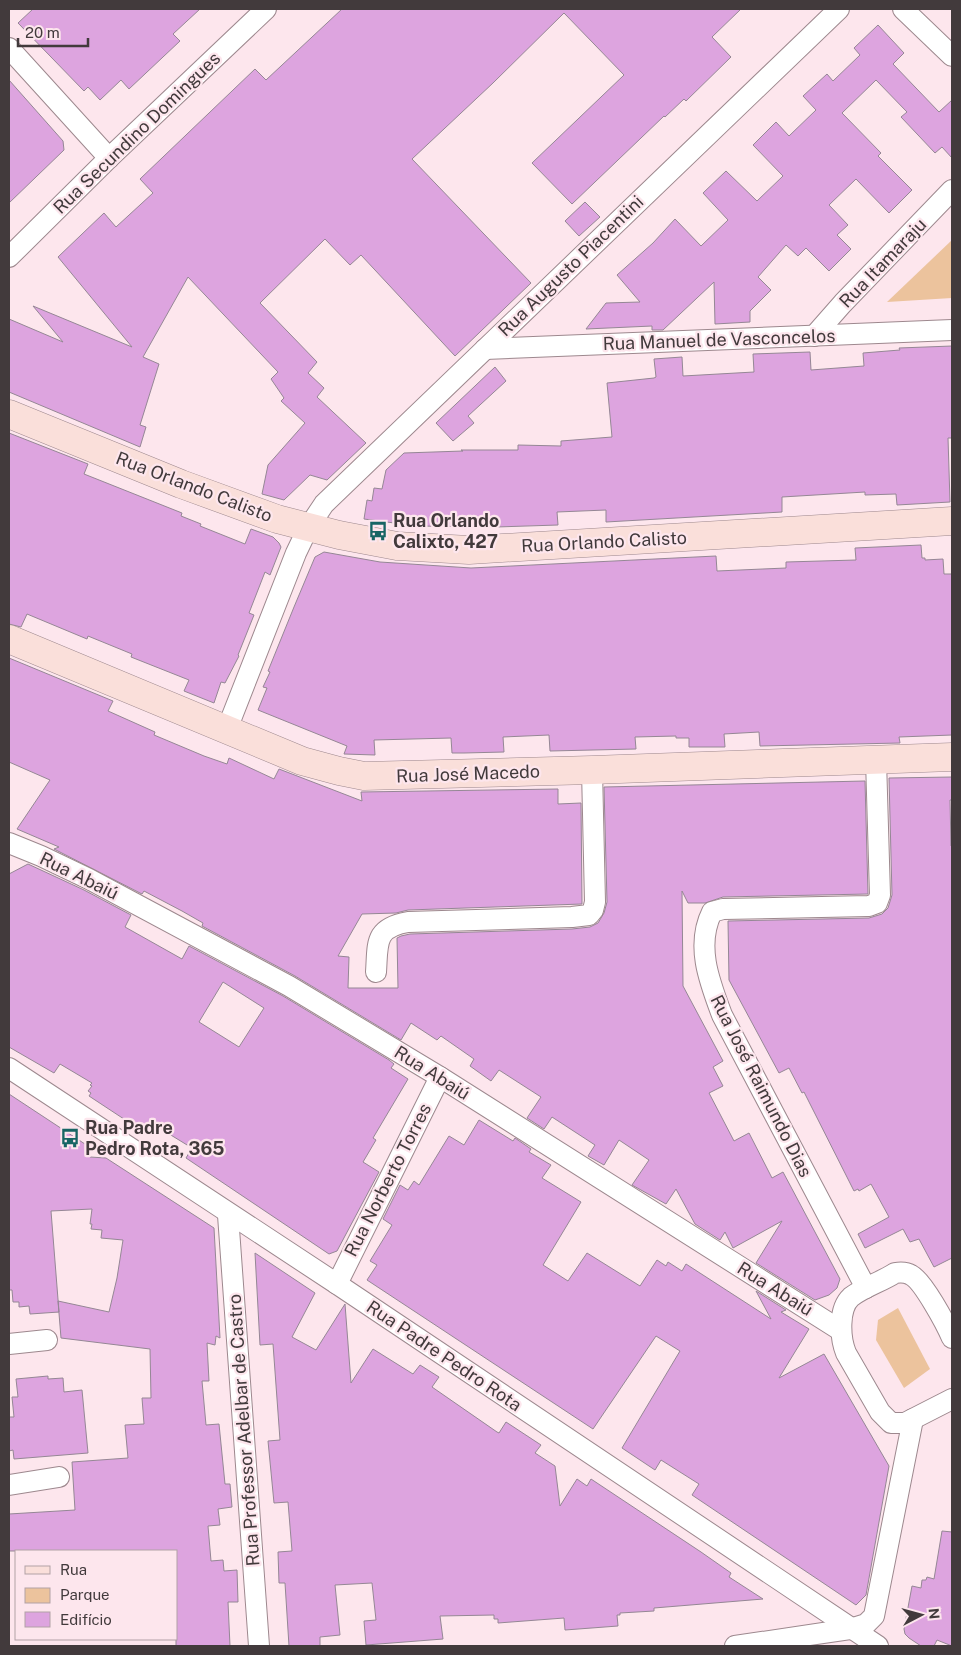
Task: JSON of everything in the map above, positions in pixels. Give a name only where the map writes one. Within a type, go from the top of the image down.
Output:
[{"type":"street","name":"Rua Secundino Domingues","points":[[9,257],[109,158],[266,9]]},
{"type":"street","name":"Rua Augusto Piacentini","points":[[227,729],[296,553],[308,528],[324,504],[840,9]]},
{"type":"street","points":[[903,9],[952,56]]},
{"type":"street","points":[[9,48],[109,158]]},
{"type":"street","name":"Rua Itamaraju","points":[[814,336],[843,303],[952,190]]},
{"type":"street","name":"Rua Manuel de Vasconcelos","points":[[485,348],[952,330]]},
{"type":"street","name":"Rua Orlando Calisto","points":[[9,414],[181,484],[277,519],[339,536],[397,546],[470,550],[952,521]]},
{"type":"street","name":"Rua José Macedo","points":[[9,639],[302,761],[364,776],[952,757]]},
{"type":"street","name":"Rua José Raimundo Dias","points":[[866,1288],[722,1015],[706,969],[705,938],[707,922],[712,912],[724,909],[869,906],[877,903],[880,895],[876,760]]},
{"type":"street","points":[[376,972],[378,941],[384,931],[393,925],[408,922],[562,918],[588,915],[593,910],[595,902],[592,770]]},
{"type":"street","name":"Rua Abaiú","points":[[9,843],[41,856],[89,880],[289,986],[440,1077],[840,1330]]},
{"type":"street","name":"Rua Padre Pedro Rota","points":[[9,1068],[337,1284],[878,1646]]},
{"type":"street","name":"Rua Norberto Torres","points":[[337,1284],[440,1077]]},
{"type":"street","name":"Rua Professor Adelbar de Castro","points":[[228,1214],[259,1646]]},
{"type":"street","points":[[950,1327],[912,1275],[902,1272],[895,1273],[850,1298],[845,1307],[840,1330],[846,1352],[883,1415],[891,1423],[905,1423],[952,1399]]},
{"type":"street","points":[[9,1344],[47,1340]]},
{"type":"street","points":[[735,1646],[850,1628],[866,1624],[874,1616],[913,1419]]},
{"type":"street","points":[[9,1485],[59,1477]]},
{"type":"green space","points":[[952,240],[952,298],[887,302]]},
{"type":"green space","points":[[898,1308],[930,1369],[904,1388],[876,1340],[878,1320]]},
{"type":"building","points":[[33,9],[200,9],[173,34],[180,41],[129,89],[121,80],[100,100],[88,87],[84,91],[18,23]]},
{"type":"building","points":[[342,9],[741,9],[712,37],[731,57],[686,101],[684,99],[664,116],[572,204],[532,163],[624,75],[564,13],[412,159],[531,283],[455,356],[361,255],[350,265],[325,239],[260,303],[317,362],[308,373],[324,388],[317,397],[366,443],[327,480],[310,475],[284,500],[262,494],[268,465],[305,423],[281,401],[284,398],[271,379],[278,372],[188,277],[143,357],[159,364],[140,425],[146,427],[140,447],[9,392],[9,319],[63,342],[33,306],[132,347],[58,257],[104,213],[116,227],[153,193],[140,179],[255,69],[266,80]]},
{"type":"building","points":[[878,25],[904,53],[893,64],[939,112],[952,100],[952,158],[942,147],[935,153],[901,117],[907,112],[876,80],[842,113],[881,153],[878,156],[912,190],[889,213],[856,179],[829,205],[848,225],[837,235],[851,249],[829,271],[806,248],[798,256],[786,245],[758,277],[771,290],[750,311],[750,322],[715,324],[714,282],[663,330],[652,330],[652,326],[586,329],[606,303],[640,302],[617,275],[653,243],[675,219],[701,246],[728,220],[703,193],[726,171],[757,201],[783,176],[753,145],[776,122],[789,136],[816,110],[803,96],[827,74],[833,81],[860,55],[854,48]]},
{"type":"building","points":[[9,80],[63,141],[64,150],[9,203]]},
{"type":"building","points":[[585,202],[600,217],[579,236],[565,221]]},
{"type":"building","points":[[952,346],[952,438],[948,438],[950,502],[897,505],[896,494],[865,495],[865,492],[782,497],[782,512],[606,522],[606,510],[557,512],[558,525],[496,527],[417,526],[364,519],[367,500],[372,501],[374,488],[382,489],[386,470],[404,453],[518,450],[518,445],[561,446],[561,441],[612,437],[607,383],[656,377],[654,359],[682,357],[683,376],[754,372],[753,354],[810,352],[811,370],[864,366],[863,353],[900,350],[899,348]]},
{"type":"building","points":[[495,367],[506,381],[468,416],[474,423],[453,441],[436,423]]},
{"type":"building","points":[[9,433],[88,464],[84,474],[182,513],[181,516],[201,524],[200,526],[245,544],[251,529],[273,537],[279,543],[281,547],[270,575],[265,572],[249,613],[254,615],[239,656],[225,683],[221,682],[214,703],[184,691],[189,680],[131,657],[132,654],[88,636],[87,639],[27,614],[21,627],[9,624]]},
{"type":"building","points":[[921,545],[922,558],[925,558],[925,560],[943,559],[944,574],[952,574],[952,735],[899,737],[900,743],[760,746],[759,732],[724,734],[725,747],[689,747],[689,738],[676,738],[676,736],[635,737],[636,749],[550,751],[549,735],[503,737],[504,752],[464,753],[452,753],[451,738],[374,740],[375,755],[344,754],[347,746],[258,710],[267,688],[263,687],[270,672],[268,671],[294,607],[315,557],[324,552],[380,562],[471,568],[716,556],[717,571],[786,568],[786,562],[856,560],[855,548]]},
{"type":"building","points":[[9,658],[113,701],[108,711],[155,732],[154,735],[227,764],[229,758],[274,779],[279,769],[362,801],[361,792],[558,789],[558,804],[581,803],[582,904],[408,910],[396,913],[362,914],[338,956],[349,957],[348,988],[398,988],[397,938],[401,936],[410,934],[572,929],[590,927],[598,923],[604,913],[607,902],[604,787],[865,781],[868,894],[723,897],[705,903],[688,903],[682,891],[683,986],[723,1061],[713,1067],[723,1086],[709,1093],[734,1141],[749,1133],[772,1178],[783,1172],[840,1279],[837,1288],[829,1295],[815,1300],[756,1263],[782,1221],[733,1248],[725,1232],[720,1240],[695,1224],[676,1189],[666,1204],[632,1185],[649,1160],[619,1140],[604,1165],[588,1156],[595,1145],[552,1117],[544,1129],[527,1118],[541,1097],[499,1070],[491,1081],[470,1066],[474,1059],[441,1036],[437,1040],[411,1023],[401,1040],[295,976],[202,926],[203,923],[182,911],[144,891],[142,894],[54,849],[59,847],[17,829],[50,780],[9,762]]},
{"type":"building","points":[[952,777],[952,800],[950,800],[952,845],[952,1258],[934,1267],[919,1239],[910,1242],[903,1229],[865,1248],[858,1234],[889,1217],[871,1184],[859,1191],[858,1189],[854,1191],[804,1092],[802,1093],[789,1068],[779,1073],[729,980],[728,921],[869,918],[882,914],[888,908],[892,895],[889,778]]},
{"type":"building","points":[[28,864],[84,890],[131,915],[125,927],[182,959],[189,946],[283,996],[389,1060],[394,1064],[391,1068],[408,1079],[373,1138],[376,1140],[363,1162],[379,1172],[337,1251],[329,1254],[186,1158],[192,1148],[161,1129],[159,1132],[148,1125],[145,1130],[134,1123],[133,1125],[89,1096],[91,1093],[88,1091],[92,1083],[60,1064],[54,1073],[9,1047],[9,874]],"holes":[[[223,982],[264,1008],[239,1047],[199,1022]]]},
{"type":"building","points":[[9,1094],[91,1148],[90,1157],[106,1158],[214,1228],[220,1338],[216,1336],[215,1345],[207,1343],[209,1381],[202,1381],[206,1425],[219,1424],[225,1484],[230,1484],[232,1507],[218,1509],[220,1525],[208,1526],[211,1561],[223,1560],[224,1571],[237,1570],[238,1602],[228,1602],[230,1646],[176,1646],[176,1640],[178,1640],[178,1550],[9,1551],[9,1514],[75,1510],[72,1462],[128,1458],[125,1425],[144,1424],[142,1398],[151,1398],[150,1349],[61,1338],[59,1312],[30,1314],[29,1306],[19,1307],[19,1302],[13,1302],[12,1290],[9,1290]],"holes":[[[92,1209],[91,1229],[102,1230],[101,1238],[123,1240],[109,1312],[58,1301],[51,1211]]]},
{"type":"building","points":[[479,1120],[513,1141],[515,1138],[531,1149],[529,1152],[551,1165],[542,1178],[581,1202],[543,1265],[568,1281],[587,1253],[640,1286],[657,1260],[666,1266],[668,1262],[682,1271],[686,1264],[771,1319],[756,1291],[786,1310],[781,1312],[809,1329],[779,1378],[824,1354],[889,1466],[866,1595],[856,1605],[692,1495],[699,1484],[661,1460],[655,1470],[622,1448],[680,1351],[656,1336],[593,1429],[367,1280],[377,1265],[370,1261],[392,1225],[383,1219],[400,1185],[408,1190],[414,1181],[419,1185],[449,1136],[464,1145]]},
{"type":"building","points":[[255,1253],[315,1293],[292,1337],[316,1350],[345,1304],[351,1383],[373,1349],[413,1374],[420,1365],[439,1377],[432,1387],[497,1432],[499,1433],[506,1422],[541,1445],[535,1453],[555,1466],[560,1506],[577,1479],[587,1486],[591,1479],[701,1552],[731,1573],[729,1577],[763,1599],[654,1608],[654,1611],[620,1613],[620,1615],[617,1615],[618,1626],[565,1630],[564,1618],[498,1623],[498,1619],[494,1619],[494,1615],[440,1616],[443,1639],[366,1645],[364,1621],[376,1620],[372,1583],[335,1585],[340,1635],[320,1637],[320,1646],[289,1646],[285,1583],[279,1583],[278,1552],[292,1551],[288,1502],[274,1503],[268,1441],[280,1440],[273,1344],[260,1345]]},
{"type":"building","points":[[48,1376],[48,1379],[63,1378],[64,1392],[82,1390],[88,1453],[14,1459],[13,1450],[9,1451],[9,1417],[14,1417],[12,1397],[18,1397],[16,1379]]},
{"type":"building","points":[[942,1531],[952,1532],[952,1646],[937,1640],[934,1646],[921,1646],[905,1634],[904,1629],[912,1586],[921,1588],[922,1580],[926,1580],[927,1577],[934,1579]]},
{"type":"place","name":"Rua Orlando Calixto, 427","points":[[378,531]]},
{"type":"place","name":"Rua Padre Pedro Rota, 365","points":[[70,1138]]}]
